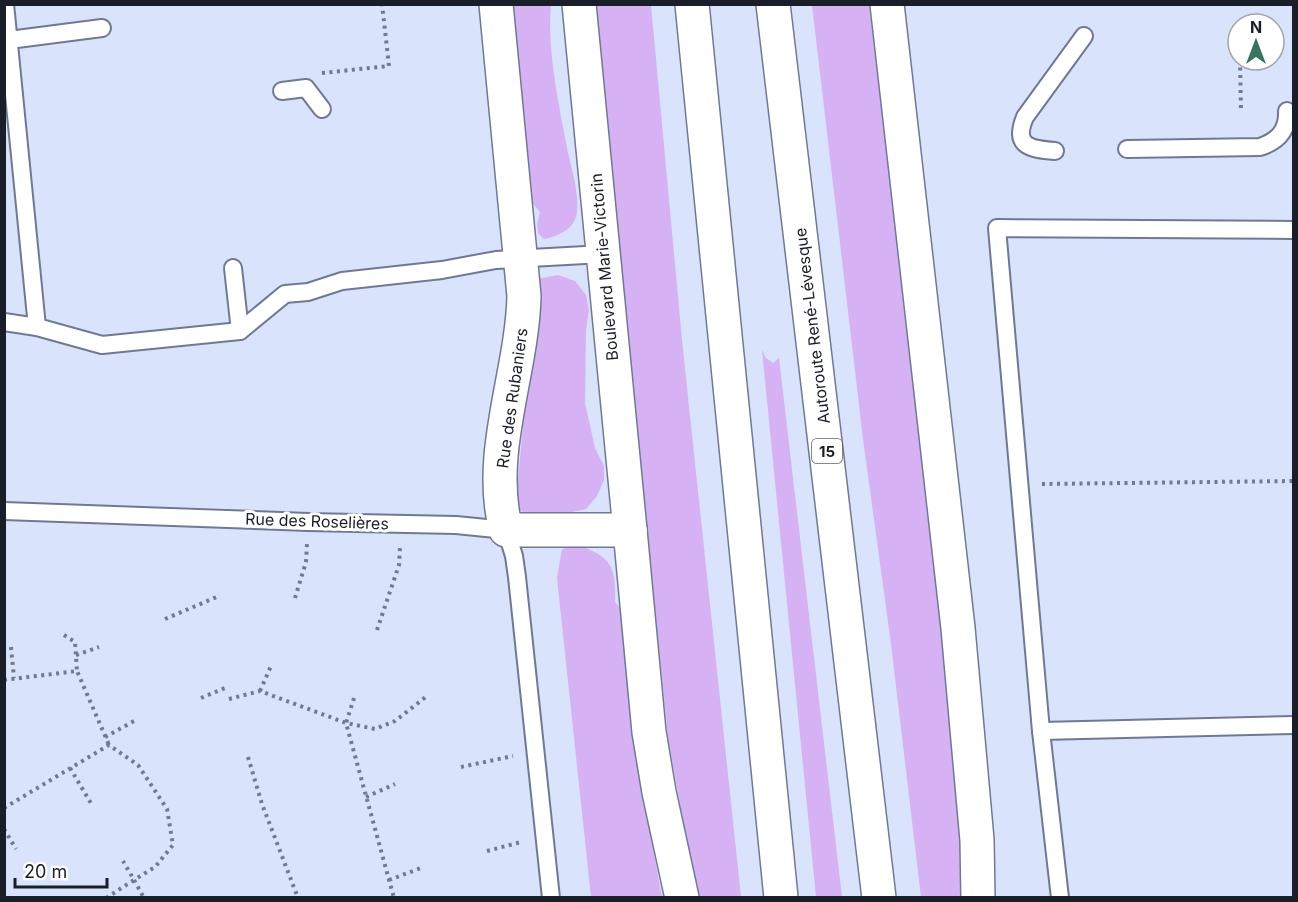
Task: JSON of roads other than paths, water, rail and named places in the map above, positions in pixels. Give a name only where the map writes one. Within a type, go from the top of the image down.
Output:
[{"type":"main road","name":"Rue des Rubaniers","points":[[496,4],[524,296],[521,343],[503,438],[500,497],[506,530]]},
{"type":"main road","name":"Boulevard Marie-Victorin","points":[[579,4],[649,732],[659,792],[682,897]]},
{"type":"main road","points":[[692,4],[781,897]]},
{"type":"main road","name":"Autoroute René-Lévesque","points":[[773,4],[879,897]]},
{"type":"main road","points":[[887,4],[957,628],[976,840],[978,897]]},
{"type":"main road","name":"Rue des Roselières","points":[[506,530],[630,530]]},
{"type":"lane","points":[[5,4],[37,327]]},
{"type":"lane","points":[[9,39],[102,28]]},
{"type":"lane","points":[[1055,151],[1039,150],[1025,145],[1021,139],[1020,129],[1025,117],[1084,36]]},
{"type":"lane","points":[[282,91],[306,88],[322,110]]},
{"type":"lane","points":[[1127,149],[1260,147],[1278,138],[1285,129],[1287,111]]},
{"type":"lane","points":[[1060,897],[1041,731],[997,228],[1293,230]]},
{"type":"lane","points":[[4,322],[37,327],[102,345],[240,331],[285,294],[308,292],[342,281],[442,270],[496,260],[603,254]]},
{"type":"lane","points":[[233,268],[240,331]]},
{"type":"lane","name":"Rue des Roselières","points":[[4,511],[456,525],[506,530]]},
{"type":"lane","name":"Rue des Rubaniers","points":[[506,530],[514,556],[517,577],[552,897]]},
{"type":"lane","points":[[1041,731],[1293,725]]}]
